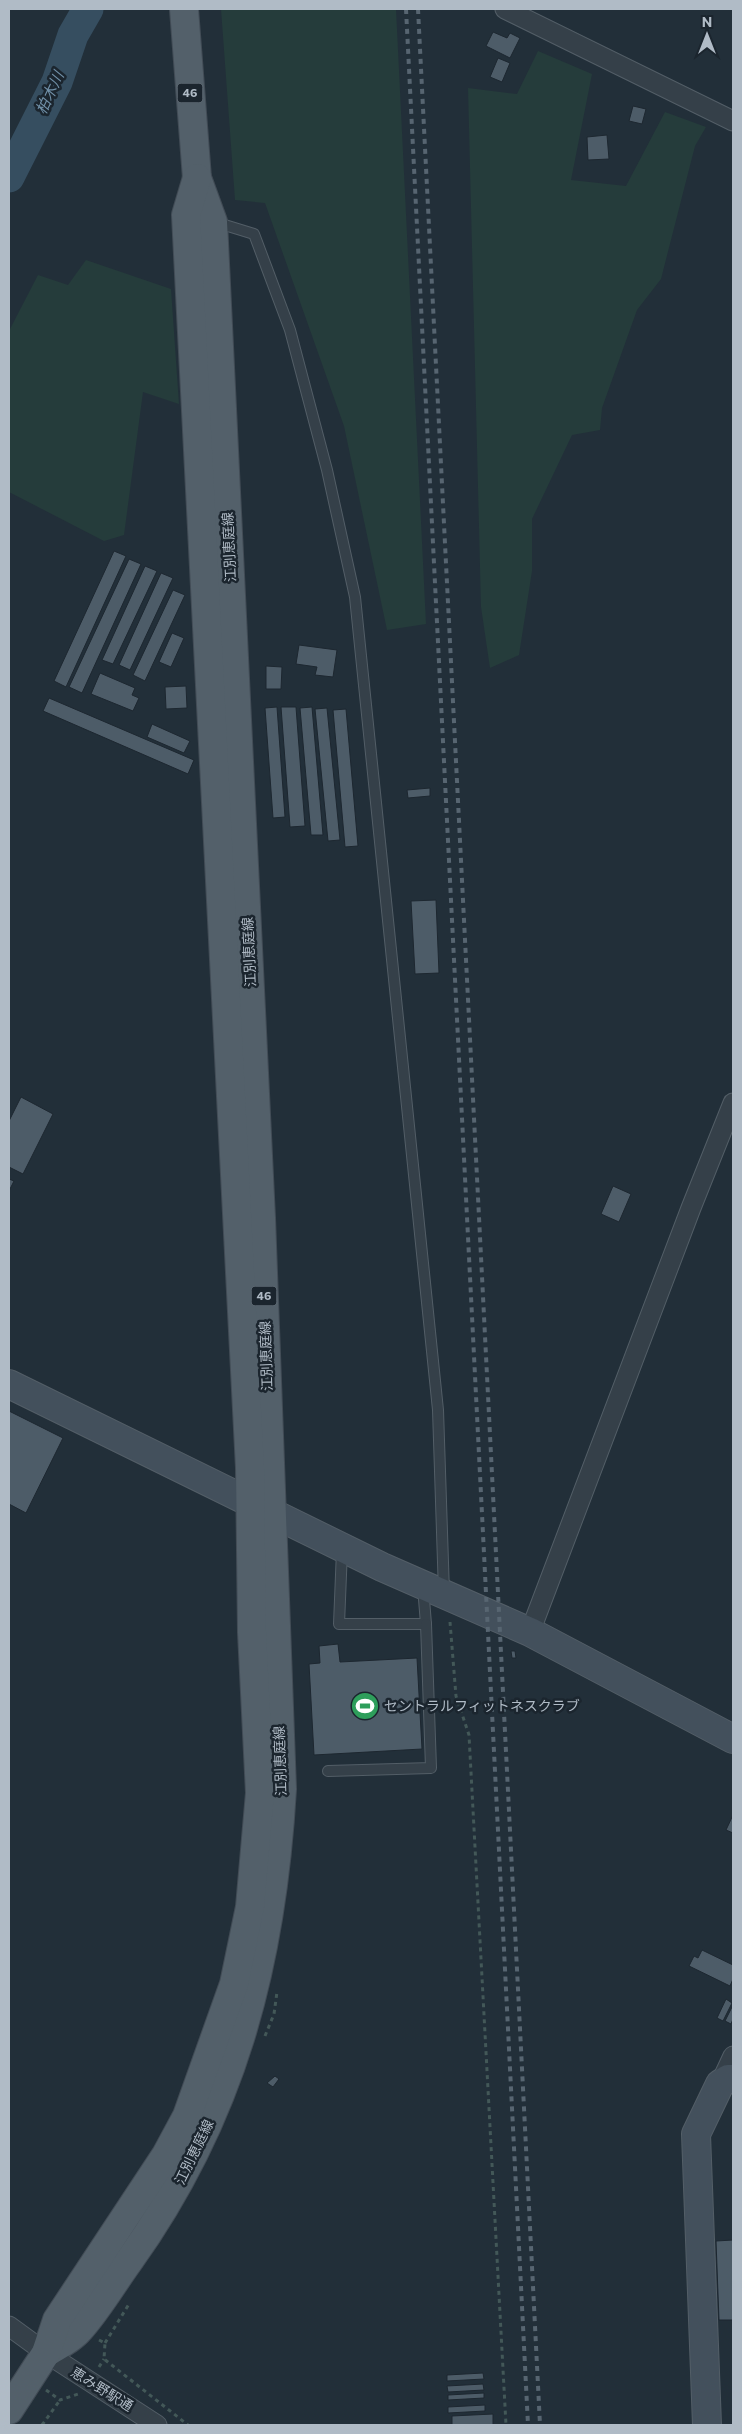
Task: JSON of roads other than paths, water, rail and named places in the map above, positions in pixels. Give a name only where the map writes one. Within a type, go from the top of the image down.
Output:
[{"type":"main road","name":"江別恵庭線","points":[[9,2410],[46,2353],[57,2320],[166,2155],[187,2116],[234,1984],[250,1907],[260,1792],[252,1632],[261,1508],[261,1208],[213,222],[197,178],[184,9]]},
{"type":"main road","name":"江別恵庭線","points":[[46,2353],[80,2330],[156,2223],[188,2166],[216,2107],[237,2050],[256,1988],[276,1867],[282,1789],[238,1225],[186,215],[197,178]]},
{"type":"street","points":[[505,9],[733,121]]},
{"type":"street","points":[[530,1632],[691,1208],[733,1103]]},
{"type":"street","points":[[9,1384],[342,1546],[431,1596],[530,1632],[733,1739]]},
{"type":"street","points":[[707,2425],[696,2134],[727,2082],[733,2056]]},
{"type":"street","name":"恵み野駅通","points":[[9,2326],[46,2353],[157,2425]]},
{"type":"lane","points":[[213,222],[254,234],[292,339],[327,470],[355,597],[438,1410],[431,1596],[426,1624],[431,1768],[328,1771]]},
{"type":"lane","points":[[342,1546],[339,1624],[426,1624]]},
{"type":"waterway","name":"柏木川","points":[[9,177],[57,82],[73,35],[88,9]]},
{"type":"railway","points":[[406,9],[528,2425]]},
{"type":"railway","points":[[418,9],[540,2425]]},
{"type":"place","name":"セントラルフィットネスクラブ","points":[[365,1706]]}]
